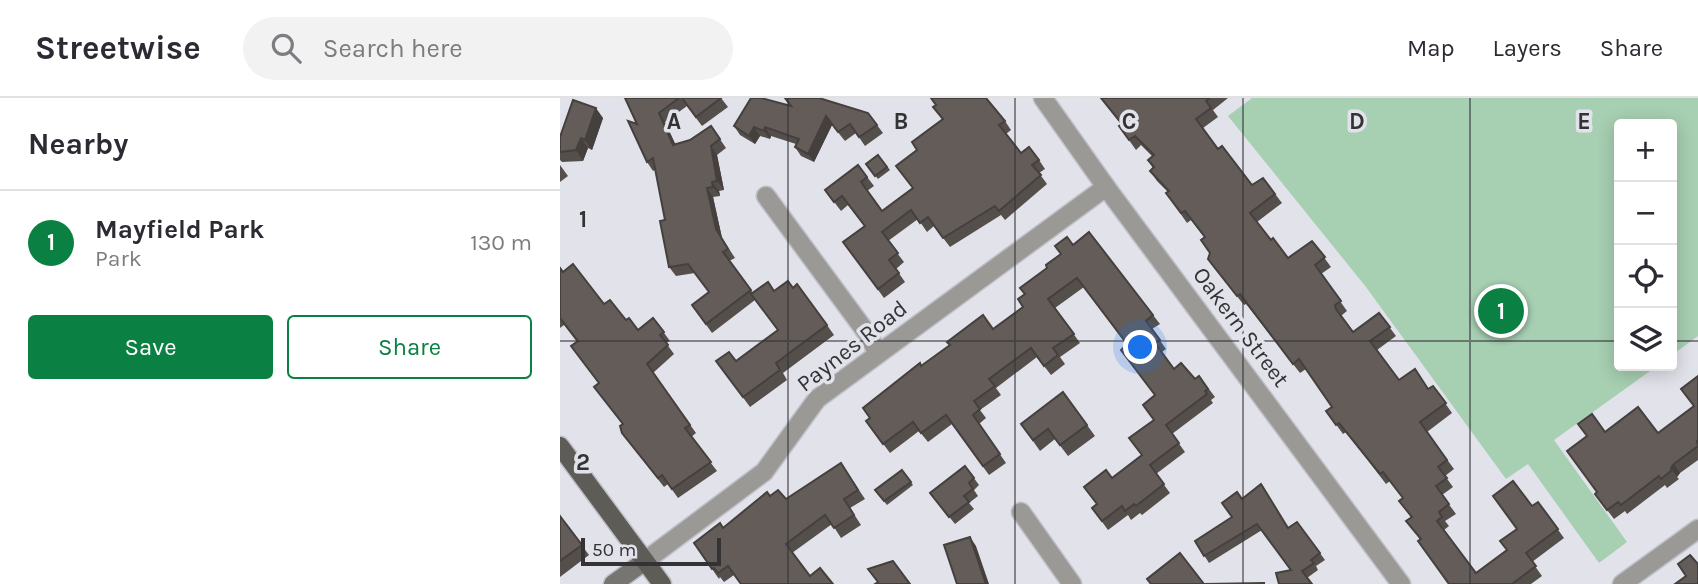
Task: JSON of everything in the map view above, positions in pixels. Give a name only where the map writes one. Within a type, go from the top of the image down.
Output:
[{"type":"main road","points":[[560,446],[662,584]]},
{"type":"street","name":"Oakern Street","points":[[1043,98],[1401,584]]},
{"type":"street","name":"Paynes Road","points":[[645,561],[764,472],[817,400],[1106,187]]},
{"type":"street","points":[[766,196],[869,336],[878,354]]},
{"type":"street","points":[[1021,512],[1072,584]]},
{"type":"street","points":[[1622,584],[1698,529]]},
{"type":"street","points":[[613,584],[645,561]]},
{"type":"green space","points":[[1252,98],[1698,98],[1698,336],[1677,351],[1677,119],[1614,119],[1614,371],[1650,371],[1554,440],[1627,542],[1599,563],[1528,464],[1506,479],[1366,287],[1228,116]]},
{"type":"building","points":[[625,98],[679,98],[659,113],[673,145],[690,140],[711,126],[720,139],[711,146],[717,181],[712,182],[713,187],[707,188],[716,229],[728,249],[723,252],[751,290],[706,324],[692,305],[709,292],[688,264],[669,267],[660,221],[665,220],[653,158],[647,162],[628,121],[637,124]]},
{"type":"building","points":[[682,98],[721,98],[696,117]]},
{"type":"building","points":[[751,98],[791,106],[785,98],[819,98],[868,113],[877,125],[859,137],[850,124],[838,132],[826,116],[808,154],[795,147],[799,139],[765,127],[764,131],[754,127],[749,136],[734,126]]},
{"type":"building","points":[[931,98],[986,98],[1005,121],[999,125],[1021,153],[1029,147],[1039,160],[1032,165],[1041,175],[999,211],[995,206],[943,238],[928,217],[920,223],[911,210],[882,232],[898,253],[889,260],[899,273],[878,289],[843,242],[865,226],[842,196],[834,202],[825,190],[858,165],[867,177],[861,182],[882,211],[913,188],[896,166],[917,150],[912,142],[943,119],[933,107],[936,105]]},
{"type":"building","points":[[1101,98],[1210,98],[1206,101],[1211,108],[1196,119],[1218,149],[1222,146],[1252,185],[1263,178],[1275,194],[1250,213],[1288,258],[1312,241],[1325,257],[1315,265],[1341,301],[1335,305],[1336,309],[1353,332],[1379,313],[1390,327],[1370,341],[1399,380],[1415,369],[1428,389],[1433,386],[1446,403],[1420,422],[1447,460],[1438,467],[1447,478],[1436,486],[1449,504],[1439,512],[1442,517],[1437,521],[1476,573],[1507,550],[1500,541],[1517,529],[1493,496],[1513,481],[1532,506],[1538,502],[1558,529],[1526,553],[1536,566],[1512,584],[1449,584],[1418,541],[1421,539],[1406,521],[1412,517],[1399,501],[1403,498],[1339,423],[1336,425],[1326,411],[1332,407],[1299,359],[1293,364],[1240,294],[1237,296],[1208,259],[1210,253],[1201,240],[1205,237],[1185,211],[1181,213],[1166,193],[1169,191],[1150,171],[1154,167],[1148,160],[1154,155],[1135,136],[1129,140],[1119,126],[1122,124]]},
{"type":"building","points":[[573,100],[596,108],[585,140],[581,138],[576,150],[560,152],[560,137]]},
{"type":"building","points":[[878,155],[887,167],[875,176],[866,164]]},
{"type":"building","points":[[1089,232],[1153,315],[1146,321],[1160,340],[1155,343],[1174,369],[1181,363],[1195,379],[1199,376],[1208,389],[1205,391],[1207,394],[1166,425],[1179,443],[1150,465],[1164,484],[1136,506],[1134,504],[1125,511],[1122,506],[1102,521],[1092,508],[1097,504],[1084,487],[1106,470],[1112,478],[1142,455],[1129,438],[1154,420],[1143,405],[1155,395],[1121,350],[1127,344],[1077,278],[1048,299],[1074,334],[1053,348],[1058,355],[1044,366],[1031,348],[989,379],[995,386],[974,401],[980,409],[973,415],[1000,454],[983,466],[946,415],[921,433],[913,422],[883,444],[866,421],[870,418],[863,408],[920,363],[921,366],[950,345],[947,342],[983,315],[993,329],[1023,307],[1018,299],[1025,294],[1020,288],[1061,254],[1055,246],[1067,237],[1073,245]]},
{"type":"building","points":[[573,264],[604,304],[610,300],[638,330],[653,318],[664,332],[660,335],[668,345],[647,364],[690,425],[685,428],[711,462],[672,489],[662,475],[658,478],[622,433],[620,426],[623,424],[594,387],[599,383],[571,346],[578,341],[560,318],[560,268],[563,272]]},
{"type":"building","points":[[788,281],[793,288],[797,284],[827,325],[776,363],[780,370],[743,397],[716,361],[729,352],[736,361],[778,330],[751,294],[768,282],[774,291]]},
{"type":"building","points":[[1698,376],[1698,446],[1674,464],[1672,470],[1661,479],[1659,476],[1621,505],[1618,502],[1607,510],[1567,451],[1587,436],[1578,424],[1592,414],[1605,432],[1638,407],[1658,433],[1694,406],[1681,389]]},
{"type":"building","points":[[1063,392],[1087,425],[1060,445],[1048,429],[1033,440],[1021,424]]},
{"type":"building","points":[[841,463],[858,490],[844,499],[854,515],[834,528],[825,515],[786,544],[810,576],[820,568],[833,584],[741,584],[728,566],[718,573],[712,569],[694,543],[720,523],[723,528],[767,492],[770,496],[778,490],[786,499]]},
{"type":"building","points":[[965,466],[974,478],[969,483],[973,489],[964,496],[969,502],[949,517],[930,493]]},
{"type":"building","points":[[902,470],[911,482],[884,501],[875,490]]},
{"type":"building","points":[[1261,484],[1288,528],[1297,522],[1320,553],[1311,560],[1314,563],[1302,571],[1312,584],[1279,584],[1276,573],[1291,570],[1257,524],[1204,556],[1195,541],[1232,517],[1222,503],[1237,492],[1242,499]]},
{"type":"building","points":[[560,516],[582,545],[560,561]]},
{"type":"building","points":[[970,537],[986,584],[957,584],[944,545]]},
{"type":"building","points":[[1180,553],[1204,584],[1151,584],[1147,579]]},
{"type":"building","points":[[1690,555],[1698,564],[1698,584],[1675,584],[1686,576],[1678,564]]},
{"type":"building","points":[[893,561],[910,584],[875,584],[878,582],[868,569]]},
{"type":"place","name":"Mayfield Park","points":[[1501,311]]}]
